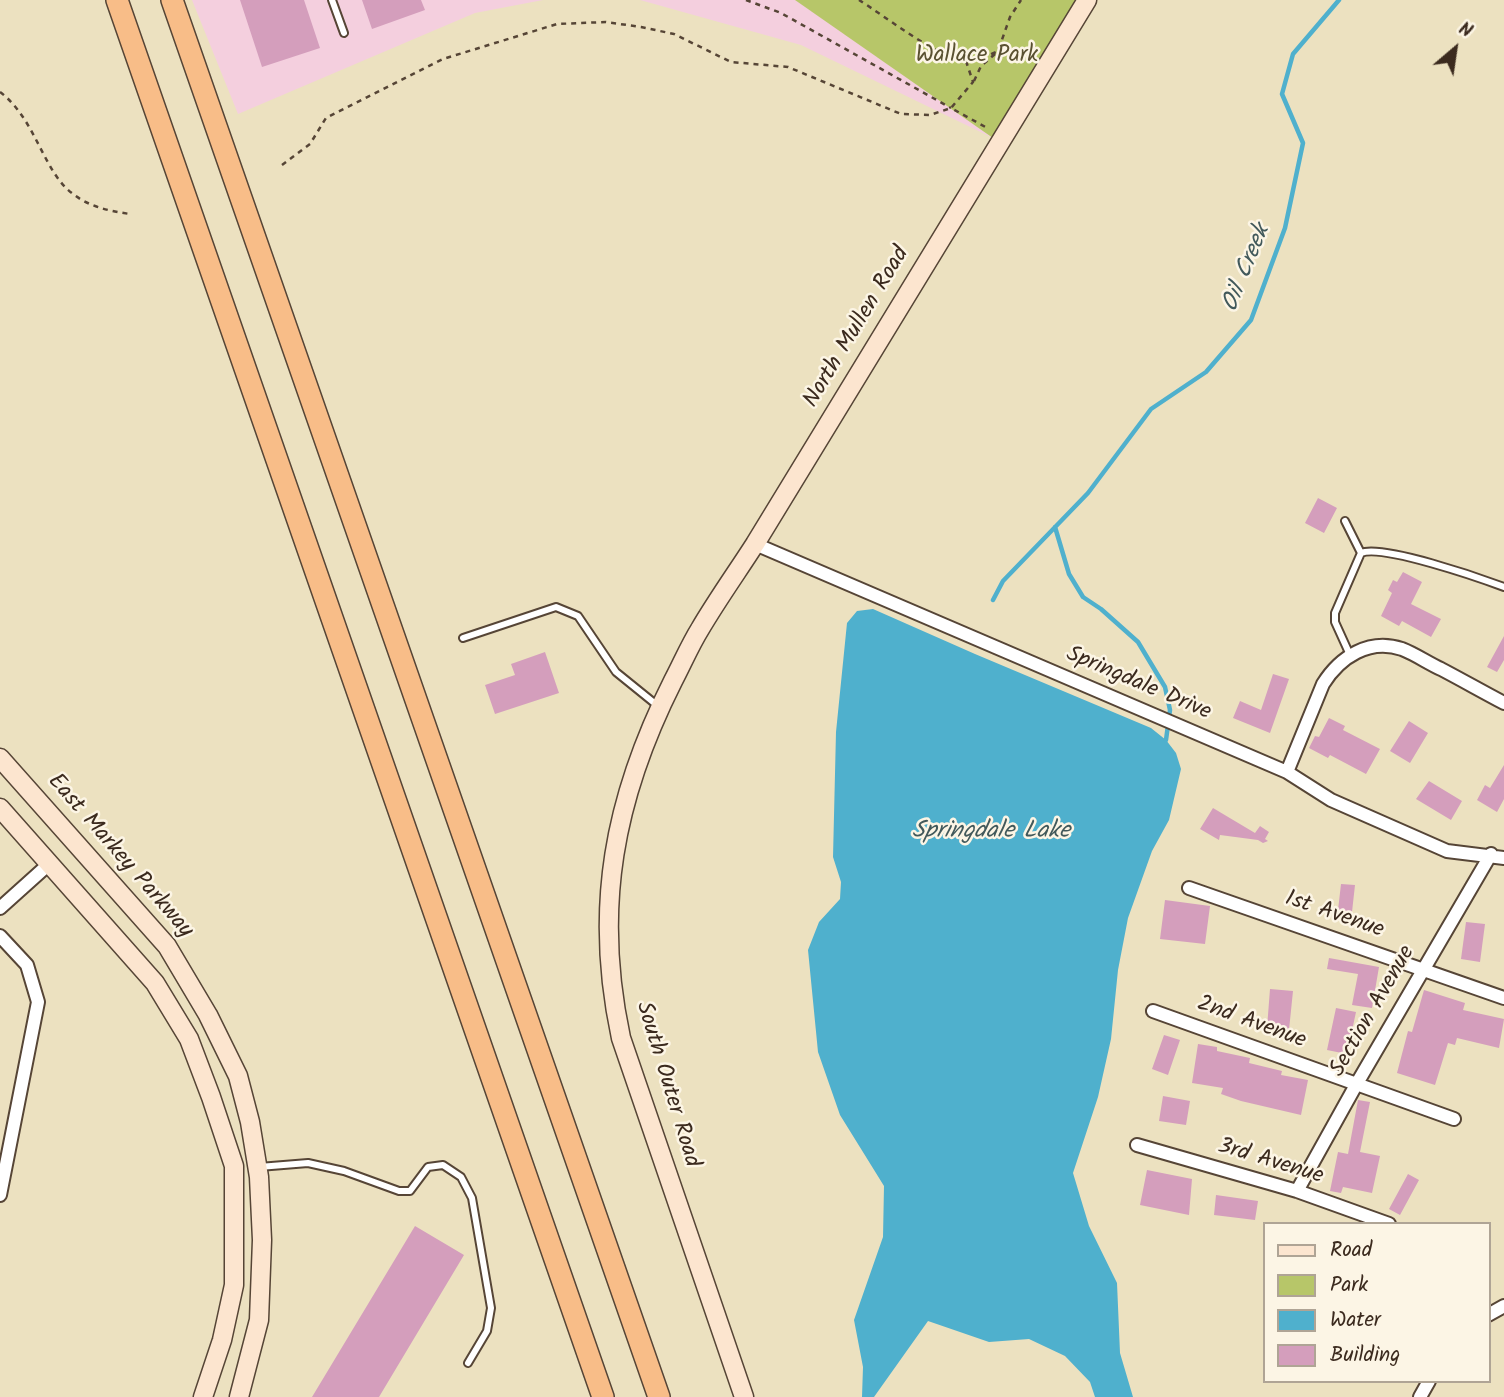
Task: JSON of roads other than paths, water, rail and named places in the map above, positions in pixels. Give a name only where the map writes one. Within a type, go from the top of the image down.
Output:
[{"type":"highway","points":[[117,0],[603,1397]]},
{"type":"highway","points":[[172,0],[659,1397]]},
{"type":"street","name":"North Mullen Road","points":[[660,707],[699,630],[755,544],[1087,0]]},
{"type":"street","name":"Springdale Drive","points":[[755,544],[1287,772],[1331,800],[1447,851],[1497,856]]},
{"type":"street","points":[[1287,772],[1323,684],[1332,670],[1350,655],[1371,647],[1402,649],[1504,703]]},
{"type":"street","name":"South Outer Road","points":[[660,707],[646,738],[624,803],[615,846],[610,889],[610,965],[616,1018],[744,1397]]},
{"type":"street","name":"East Markey Parkway","points":[[0,758],[167,946],[208,1015],[238,1076],[258,1168],[262,1240],[259,1320],[239,1397]]},
{"type":"street","points":[[0,808],[155,983],[189,1039],[234,1166],[234,1285],[222,1340],[203,1397]]},
{"type":"street","name":"Section Avenue","points":[[1297,1191],[1423,969],[1497,856]]},
{"type":"street","points":[[0,908],[49,864]]},
{"type":"street","name":"1st Avenue","points":[[1189,888],[1504,998]]},
{"type":"street","points":[[0,936],[27,965],[38,1002],[0,1195]]},
{"type":"street","name":"2nd Avenue","points":[[1153,1011],[1454,1119]]},
{"type":"street","name":"3rd Avenue","points":[[1137,1145],[1297,1191],[1383,1222]]},
{"type":"lane","points":[[332,0],[344,33]]},
{"type":"lane","points":[[1345,521],[1361,553]]},
{"type":"lane","points":[[1350,655],[1335,622],[1335,613],[1361,553],[1367,550],[1450,568],[1504,587]]},
{"type":"lane","points":[[463,638],[556,607],[578,615],[616,673],[660,707]]},
{"type":"lane","points":[[258,1168],[308,1163],[344,1171],[399,1191],[410,1191],[428,1167],[443,1165],[461,1177],[472,1198],[491,1308],[487,1331],[468,1363]]},
{"type":"water","name":"Springdale Lake","points":[[873,609],[1151,728],[1166,740],[1176,753],[1181,769],[1169,820],[1152,851],[1128,918],[1118,970],[1111,1039],[1098,1097],[1073,1173],[1089,1226],[1117,1283],[1120,1353],[1133,1397],[1095,1397],[1090,1382],[1065,1356],[1029,1339],[989,1342],[928,1321],[874,1397],[862,1397],[863,1367],[854,1320],[883,1237],[884,1186],[840,1115],[818,1052],[808,950],[819,922],[840,899],[841,882],[833,857],[836,732],[847,623],[857,611]]},
{"type":"waterway","name":"Oil Creek","points":[[993,600],[1003,581],[1088,493],[1151,409],[1206,372],[1251,320],[1285,228],[1303,143],[1282,94],[1293,54],[1339,0]]},
{"type":"waterway","points":[[1055,527],[1069,574],[1083,597],[1101,609],[1138,642],[1165,687],[1170,710],[1166,740]]},
{"type":"park label","name":"Wallace Park","points":[[977,57]]}]
